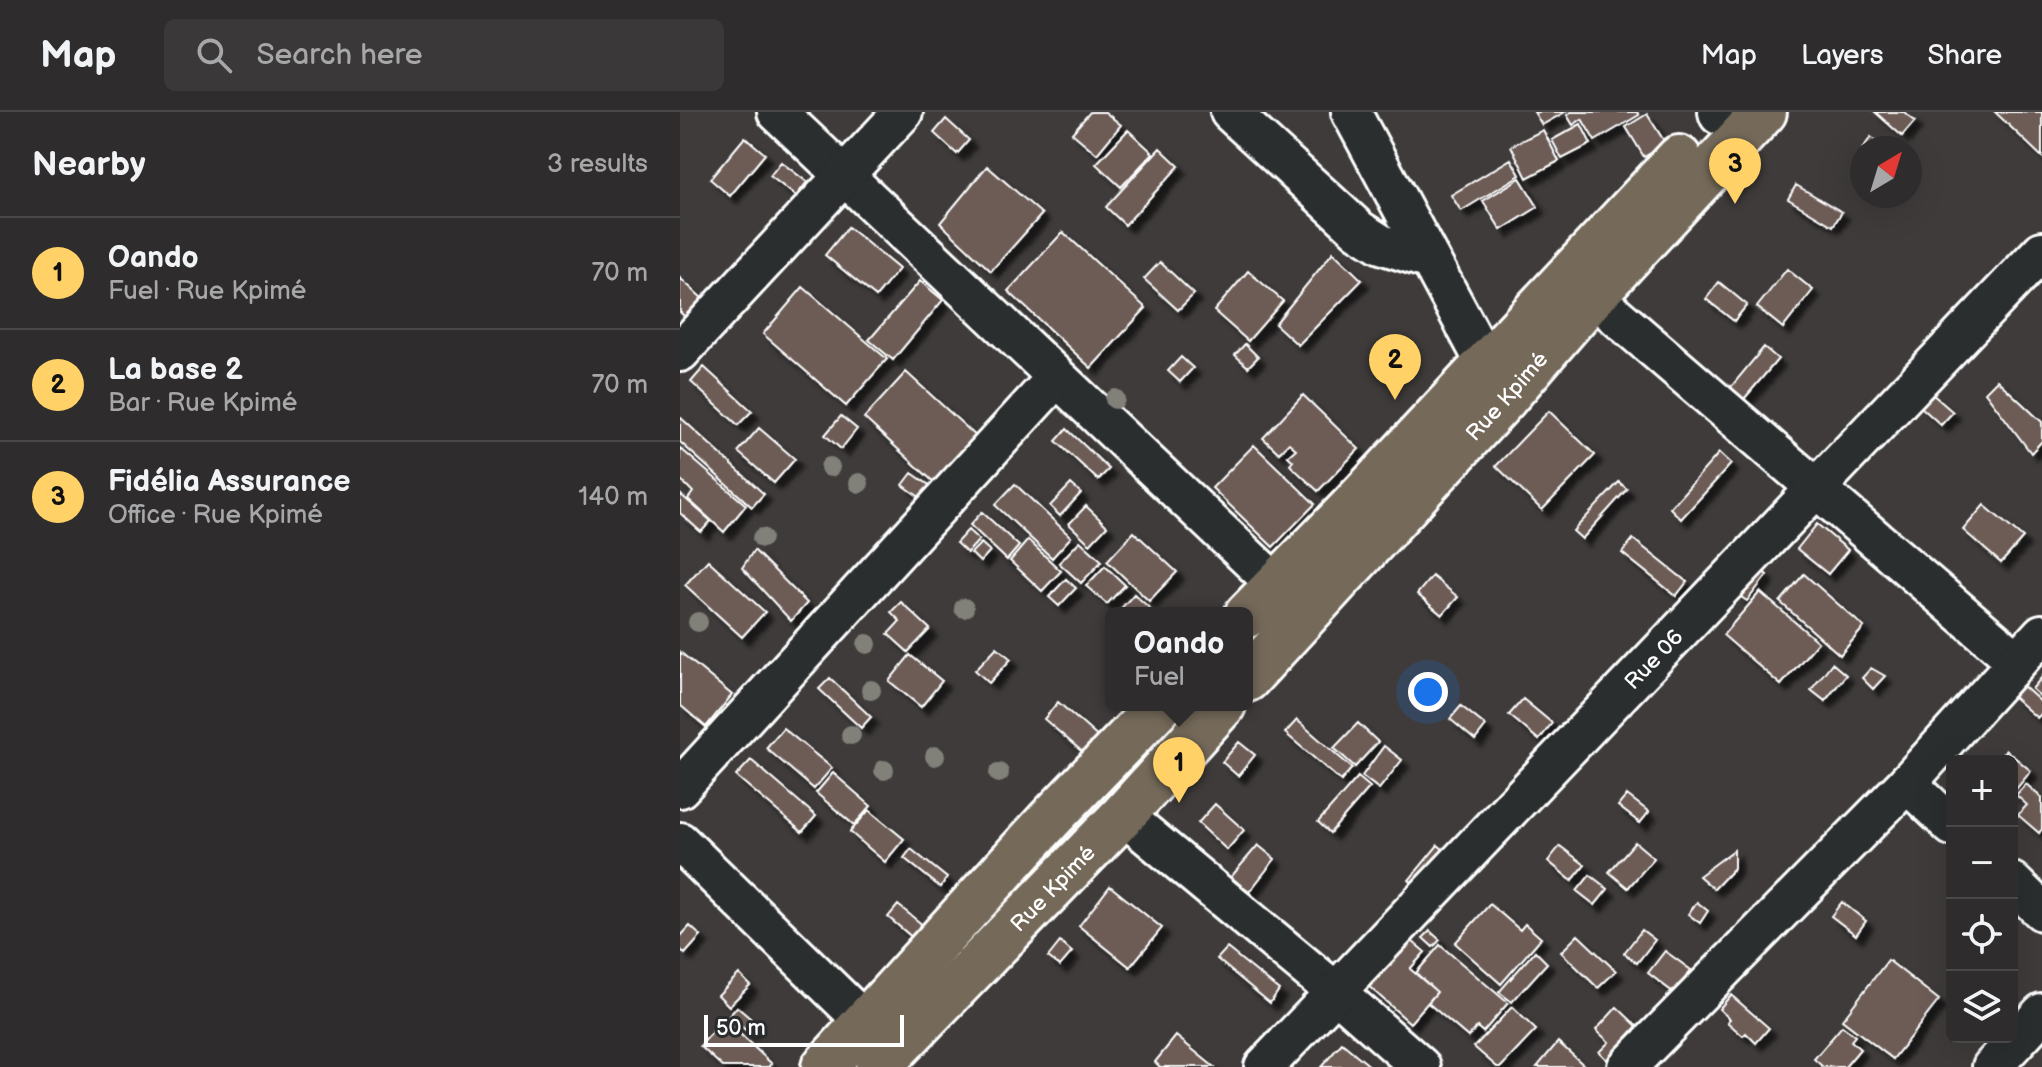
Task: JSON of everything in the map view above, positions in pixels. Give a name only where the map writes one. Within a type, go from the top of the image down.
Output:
[{"type":"main road","name":"Rue Kpimé","points":[[1253,672],[1764,112]]},
{"type":"main road","name":"Rue Kpimé","points":[[1262,600],[1720,113]]},
{"type":"main road","name":"Rue Kpimé","points":[[824,1067],[1050,819],[1154,711]]},
{"type":"main road","name":"Rue Kpimé","points":[[878,1067],[1123,815],[1218,711]]},
{"type":"street","points":[[777,112],[1056,378],[1262,600]]},
{"type":"street","points":[[680,352],[903,112]]},
{"type":"street","points":[[1230,112],[1359,230],[1381,244],[1430,260]]},
{"type":"street","points":[[1351,112],[1486,364]]},
{"type":"street","name":"Rue 06","points":[[1264,1067],[2042,251]]},
{"type":"street","points":[[1593,296],[1816,487],[2030,648],[1907,783],[1627,1067]]},
{"type":"street","points":[[680,788],[1056,378]]},
{"type":"street","points":[[1907,783],[1946,820]]},
{"type":"street","points":[[1123,815],[1421,1067]]},
{"type":"street","points":[[680,842],[865,1022]]},
{"type":"street","points":[[2018,888],[2042,911]]},
{"type":"street","points":[[1992,1067],[2042,1013]]},
{"type":"building","points":[[1090,112],[1105,112],[1121,125],[1097,154],[1072,133]]},
{"type":"building","points":[[1534,112],[1565,112],[1542,125]]},
{"type":"building","points":[[1571,112],[1637,112],[1639,115],[1595,141],[1582,119],[1573,125],[1567,115]]},
{"type":"building","points":[[1875,112],[1904,112],[1915,121],[1902,136]]},
{"type":"building","points":[[1995,112],[2042,112],[2042,157]]},
{"type":"building","points":[[1647,114],[1666,144],[1644,157],[1626,127]]},
{"type":"building","points":[[946,119],[969,140],[957,154],[934,133]]},
{"type":"building","points":[[1581,124],[1591,144],[1562,159],[1552,140]]},
{"type":"building","points":[[1128,130],[1153,153],[1121,187],[1096,164]]},
{"type":"building","points":[[1543,130],[1559,161],[1527,178],[1511,146]]},
{"type":"building","points":[[745,137],[765,154],[730,196],[710,179]]},
{"type":"building","points":[[1160,148],[1179,166],[1125,225],[1106,207]]},
{"type":"building","points":[[1511,159],[1520,175],[1461,211],[1451,195]]},
{"type":"building","points":[[781,162],[807,182],[796,196],[770,176]]},
{"type":"building","points":[[987,166],[1042,214],[991,271],[940,223]]},
{"type":"building","points":[[1520,178],[1538,207],[1501,230],[1483,201]]},
{"type":"building","points":[[1796,185],[1842,212],[1833,226],[1788,199]]},
{"type":"building","points":[[848,227],[899,269],[876,297],[825,255]]},
{"type":"building","points":[[1063,232],[1146,308],[1091,368],[1008,291]]},
{"type":"building","points":[[1333,252],[1362,280],[1298,345],[1275,324]]},
{"type":"building","points":[[1160,262],[1194,294],[1178,310],[1144,279]]},
{"type":"building","points":[[1787,269],[1813,290],[1783,328],[1757,307]]},
{"type":"building","points":[[1248,271],[1283,301],[1248,341],[1214,311]]},
{"type":"building","points":[[680,278],[703,299],[686,318],[680,312]]},
{"type":"building","points":[[920,281],[943,300],[893,360],[869,340]]},
{"type":"building","points":[[1719,282],[1747,305],[1734,321],[1706,299]]},
{"type":"building","points":[[803,287],[887,359],[846,406],[763,334]]},
{"type":"building","points":[[1245,344],[1258,357],[1248,367],[1235,355]]},
{"type":"building","points":[[1764,347],[1778,359],[1744,399],[1730,388]]},
{"type":"building","points":[[1181,357],[1193,368],[1180,382],[1168,371]]},
{"type":"building","points":[[704,367],[752,411],[738,425],[691,382]]},
{"type":"building","points":[[906,372],[978,438],[936,484],[864,418]]},
{"type":"building","points":[[1997,380],[2042,422],[2042,441],[2031,453],[1985,392]]},
{"type":"building","points":[[1931,393],[1953,412],[1941,425],[1920,406]]},
{"type":"building","points":[[1303,395],[1359,449],[1318,491],[1290,465],[1293,461],[1288,456],[1296,449],[1289,443],[1279,453],[1263,438]]},
{"type":"building","points":[[1549,411],[1595,455],[1542,510],[1496,466]]},
{"type":"building","points":[[841,416],[857,429],[841,449],[825,435]]},
{"type":"building","points":[[680,417],[764,494],[752,507],[680,442]]},
{"type":"building","points":[[759,428],[795,459],[774,483],[738,452]]},
{"type":"building","points":[[1067,429],[1109,469],[1098,480],[1056,441]]},
{"type":"building","points":[[1254,445],[1315,504],[1273,547],[1212,488]]},
{"type":"building","points":[[680,448],[746,505],[724,532],[688,499],[693,492],[680,479]]},
{"type":"building","points":[[1719,453],[1731,464],[1681,519],[1670,508]]},
{"type":"building","points":[[912,473],[932,487],[922,499],[903,485]]},
{"type":"building","points":[[1619,482],[1627,489],[1582,539],[1573,531]]},
{"type":"building","points":[[1015,484],[1071,537],[1052,558],[995,505]]},
{"type":"building","points":[[1071,484],[1081,493],[1060,516],[1050,506]]},
{"type":"building","points":[[680,494],[711,521],[701,532],[680,513]]},
{"type":"building","points":[[1984,505],[2023,538],[2001,563],[1963,530]]},
{"type":"building","points":[[1086,506],[1107,526],[1090,544],[1069,524]]},
{"type":"building","points":[[982,512],[1019,546],[1007,560],[970,525]]},
{"type":"building","points":[[1817,524],[1848,550],[1828,574],[1797,549]]},
{"type":"building","points":[[968,530],[979,540],[967,553],[956,543]]},
{"type":"building","points":[[1134,532],[1177,572],[1149,601],[1107,561]]},
{"type":"building","points":[[1633,539],[1687,582],[1676,596],[1622,553]]},
{"type":"building","points":[[1028,540],[1061,571],[1042,591],[1010,561]]},
{"type":"building","points":[[1080,541],[1102,561],[1081,583],[1059,563]]},
{"type":"building","points":[[981,543],[990,551],[980,562],[971,553]]},
{"type":"building","points":[[754,550],[807,603],[791,621],[742,568]]},
{"type":"building","points":[[708,560],[765,612],[742,637],[685,585]]},
{"type":"building","points":[[1105,566],[1125,585],[1107,604],[1086,586]]},
{"type":"building","points":[[1759,568],[1767,575],[1747,601],[1738,595]]},
{"type":"building","points":[[1804,574],[1864,627],[1840,655],[1780,602]]},
{"type":"building","points":[[1432,576],[1458,597],[1442,615],[1417,594]]},
{"type":"building","points":[[1066,579],[1076,588],[1059,606],[1049,597]]},
{"type":"building","points":[[1760,592],[1818,642],[1781,685],[1723,635]]},
{"type":"building","points":[[1134,594],[1148,607],[1122,607]]},
{"type":"building","points":[[901,602],[930,629],[908,652],[888,634],[900,621],[891,612]]},
{"type":"building","points":[[997,647],[1011,659],[989,683],[975,670]]},
{"type":"building","points":[[680,652],[732,695],[706,727],[680,705]]},
{"type":"building","points":[[910,655],[942,681],[921,707],[889,681]]},
{"type":"building","points":[[1832,663],[1846,675],[1825,701],[1811,690]]},
{"type":"building","points":[[1871,668],[1885,676],[1873,689],[1862,678]]},
{"type":"building","points":[[2042,677],[2042,698],[2032,689]]},
{"type":"building","points":[[830,678],[871,717],[861,728],[819,689]]},
{"type":"building","points":[[2022,685],[2042,703],[2042,713],[2037,718],[2012,696]]},
{"type":"building","points":[[1523,699],[1552,723],[1539,740],[1509,715]]},
{"type":"building","points":[[1058,702],[1100,739],[1086,755],[1044,719]]},
{"type":"building","points":[[1461,706],[1486,726],[1475,740],[1450,719]]},
{"type":"building","points":[[1297,720],[1352,768],[1341,781],[1285,733]]},
{"type":"building","points":[[1358,723],[1378,742],[1355,767],[1334,748]]},
{"type":"building","points":[[783,728],[832,768],[814,789],[766,748]]},
{"type":"building","points":[[1239,742],[1255,755],[1238,776],[1222,762]]},
{"type":"building","points":[[1384,746],[1402,760],[1379,789],[1362,776]]},
{"type":"building","points":[[751,760],[816,816],[802,832],[736,776]]},
{"type":"building","points":[[2018,760],[2031,771],[2018,787]]},
{"type":"building","points":[[833,773],[871,806],[854,825],[816,793]]},
{"type":"building","points":[[1358,777],[1370,787],[1330,833],[1318,822]]},
{"type":"building","points":[[2026,784],[2042,798],[2042,829],[2039,833],[2018,815],[2027,805],[2018,793]]},
{"type":"building","points":[[1627,795],[1649,812],[1640,823],[1618,806]]},
{"type":"building","points":[[1215,804],[1244,830],[1227,850],[1198,823]]},
{"type":"building","points":[[869,810],[904,839],[885,862],[850,832]]},
{"type":"building","points":[[1635,842],[1654,858],[1628,888],[1609,872]]},
{"type":"building","points":[[1258,845],[1275,859],[1249,892],[1231,877]]},
{"type":"building","points":[[1438,845],[1450,855],[1421,890],[1409,880]]},
{"type":"building","points":[[1560,846],[1585,865],[1572,881],[1548,861]]},
{"type":"building","points":[[911,849],[947,878],[940,887],[904,858]]},
{"type":"building","points":[[1734,850],[1734,868],[1714,889],[1699,876]]},
{"type":"building","points":[[1590,875],[1608,889],[1595,905],[1577,891]]},
{"type":"building","points":[[1110,886],[1162,928],[1130,967],[1079,926]]},
{"type":"building","points":[[1697,902],[1708,911],[1700,923],[1688,914]]},
{"type":"building","points":[[1842,902],[1866,921],[1856,935],[1831,916]]},
{"type":"building","points":[[1490,904],[1520,930],[1525,924],[1541,938],[1501,984],[1455,943]]},
{"type":"building","points":[[898,905],[924,926],[913,938],[888,917]]},
{"type":"building","points":[[690,926],[701,936],[685,954],[680,949],[680,937]]},
{"type":"building","points":[[1642,930],[1655,940],[1637,963],[1624,953]]},
{"type":"building","points":[[1430,931],[1440,940],[1433,947],[1423,938]]},
{"type":"building","points":[[1578,935],[1616,971],[1598,988],[1561,952]]},
{"type":"building","points":[[1406,936],[1425,952],[1410,969],[1437,992],[1410,1023],[1365,983]]},
{"type":"building","points":[[1060,942],[1072,952],[1060,966],[1048,957]]},
{"type":"building","points":[[1440,945],[1508,1003],[1483,1032],[1477,1027],[1468,1037],[1428,1003],[1437,992],[1416,973]]},
{"type":"building","points":[[1227,948],[1279,990],[1270,1003],[1217,959]]},
{"type":"building","points":[[1535,951],[1547,963],[1512,1002],[1499,992]]},
{"type":"building","points":[[1665,951],[1691,970],[1674,993],[1648,973]]},
{"type":"building","points":[[1888,960],[1939,1000],[1893,1059],[1842,1020]]},
{"type":"building","points":[[739,974],[750,985],[729,1006],[718,995]]},
{"type":"building","points":[[1731,995],[1769,1028],[1756,1043],[1727,1022],[1730,1019],[1719,1009]]},
{"type":"building","points":[[737,1007],[756,1023],[748,1032],[729,1016]]},
{"type":"building","points":[[1512,1007],[1536,1030],[1501,1067],[1497,1067],[1474,1047]]},
{"type":"building","points":[[1617,1007],[1637,1026],[1607,1060],[1599,1052],[1609,1042],[1596,1030]]},
{"type":"building","points":[[724,1019],[772,1064],[769,1067],[723,1067],[700,1046]]},
{"type":"building","points":[[1842,1026],[1855,1036],[1851,1041],[1860,1049],[1845,1067],[1823,1067],[1814,1059]]},
{"type":"building","points":[[1176,1036],[1214,1067],[1160,1067],[1155,1062]]},
{"type":"building","points":[[1558,1042],[1586,1067],[1537,1067]]},
{"type":"building","points":[[1342,1043],[1371,1067],[1321,1067]]},
{"type":"place","name":"Fidélia Assurance","points":[[1735,204]]},
{"type":"place","name":"La base 2","points":[[1395,400]]},
{"type":"place","name":"Oando","points":[[1179,803]]}]
